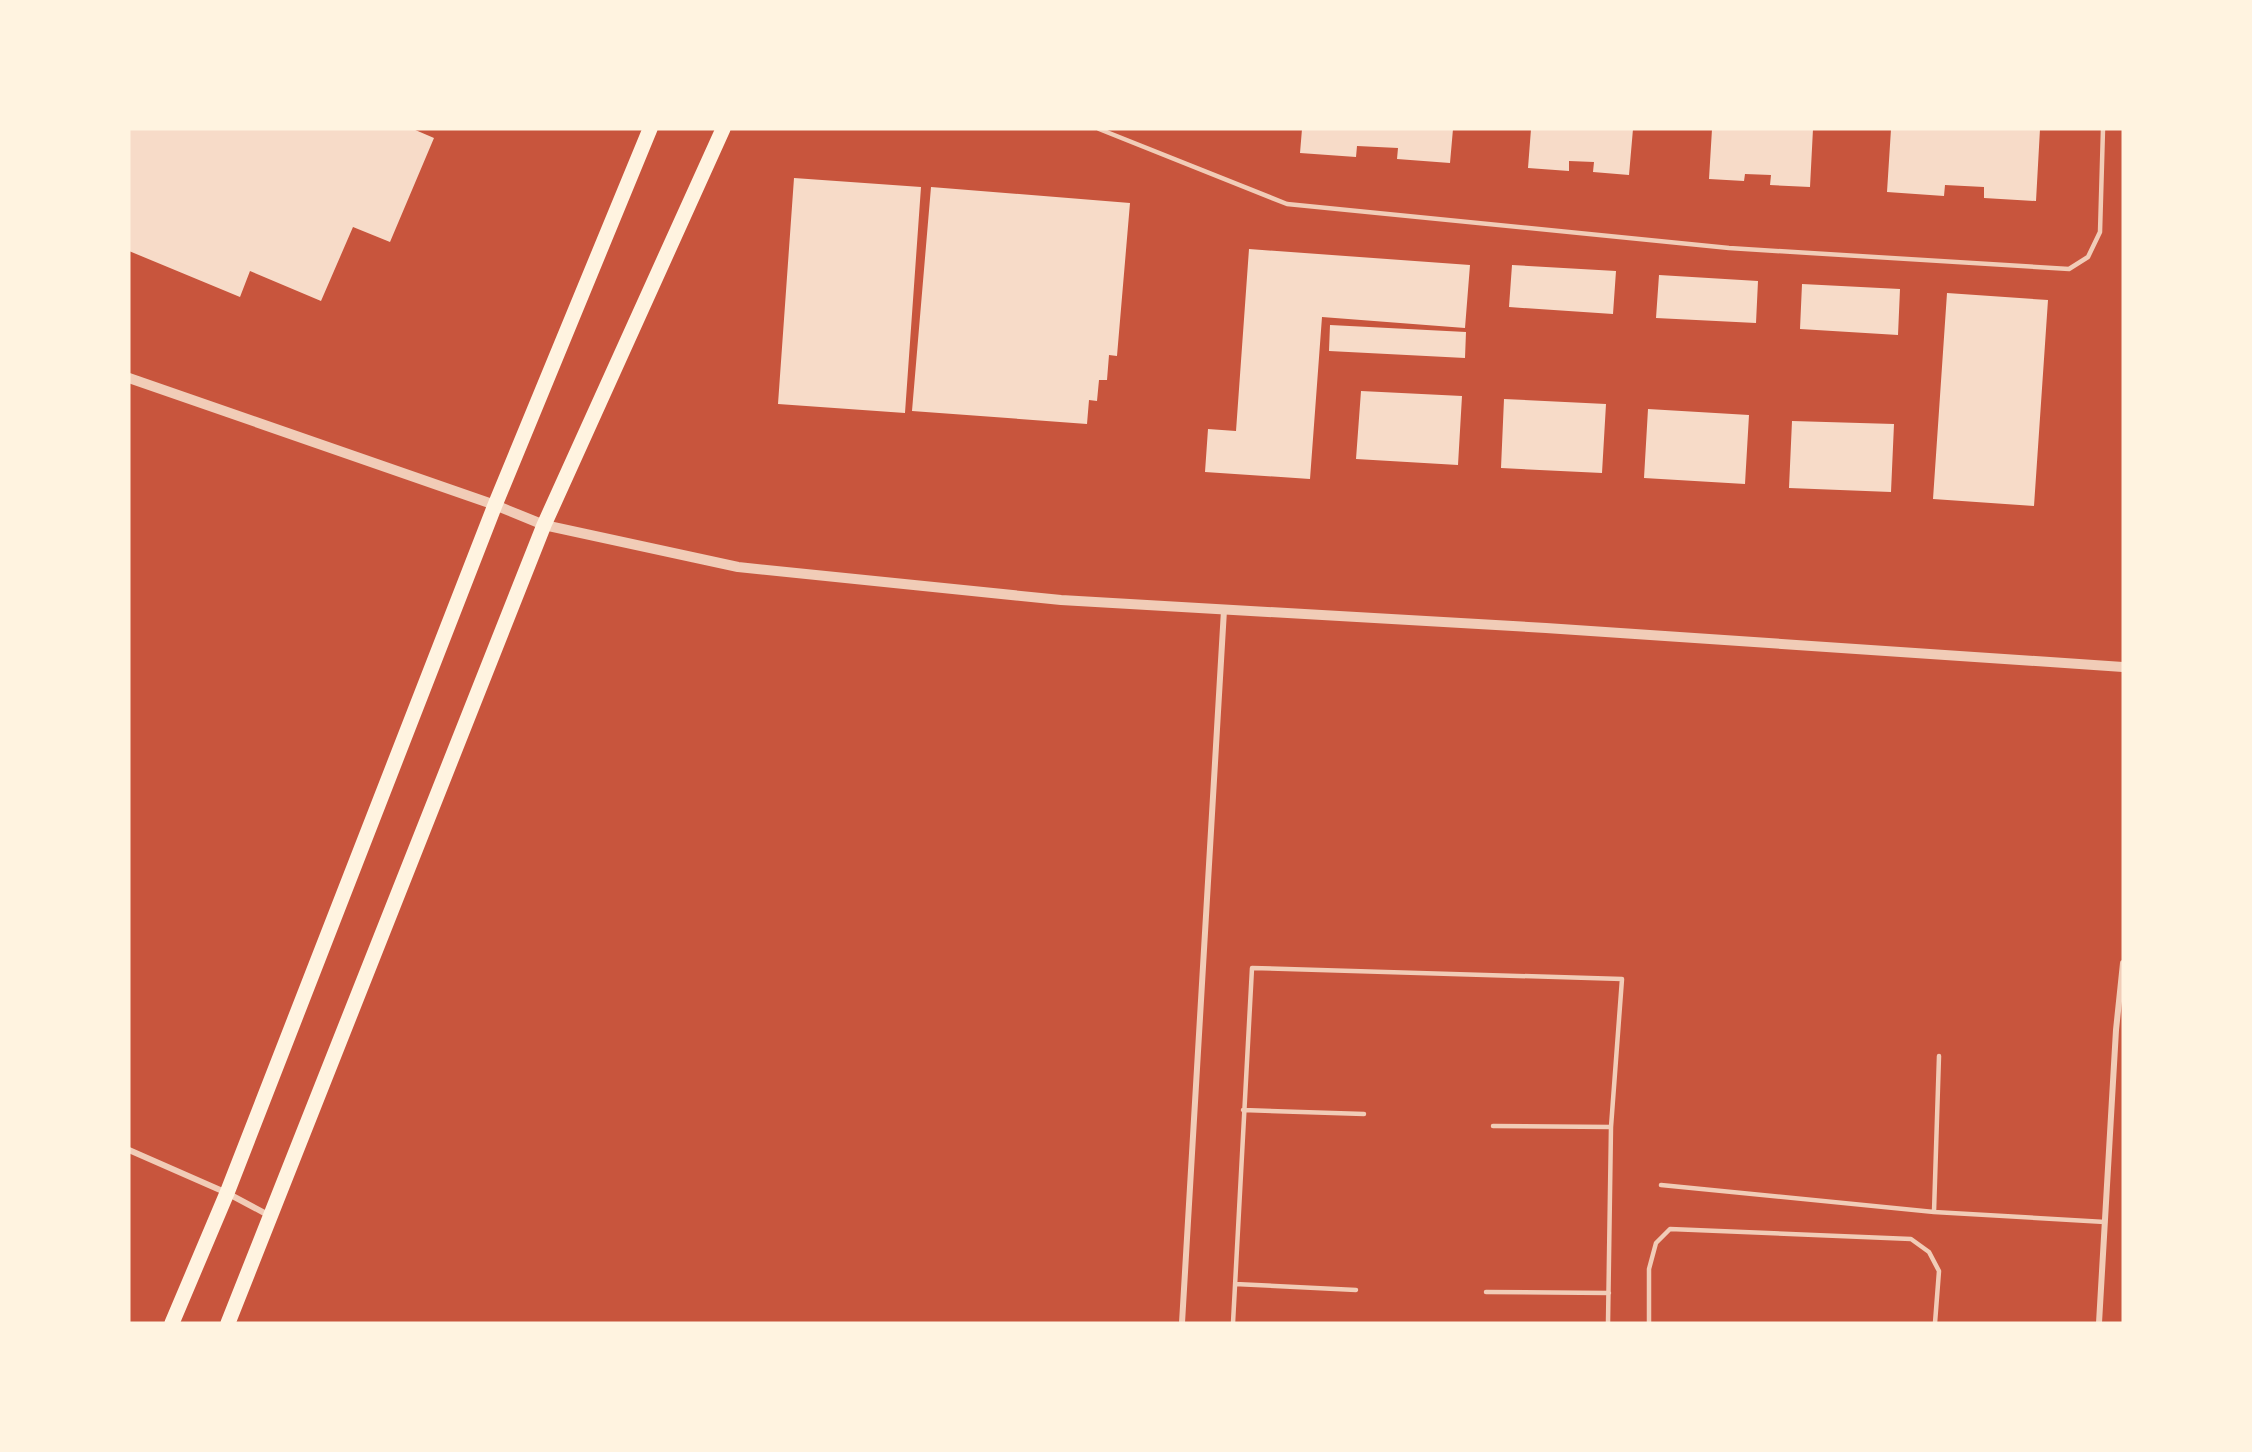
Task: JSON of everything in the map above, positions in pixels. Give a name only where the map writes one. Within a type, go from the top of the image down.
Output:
[{"type":"main road","points":[[228,1323],[544,525],[723,129]]},
{"type":"main road","points":[[172,1323],[227,1193],[495,505],[647,130]]},
{"type":"street","points":[[129,378],[495,505],[544,525],[738,567],[1061,600],[1546,628],[2123,667]]},
{"type":"street","points":[[1182,1323],[1224,610]]},
{"type":"street","points":[[2099,1323],[2116,1030],[2123,963]]},
{"type":"street","points":[[129,1150],[227,1193],[270,1216]]},
{"type":"lane","points":[[1099,129],[1287,204],[1730,248],[2069,269],[2088,257],[2100,232],[2103,129]]},
{"type":"lane","points":[[1233,1323],[1252,968],[1622,979],[1611,1127],[1608,1323]]},
{"type":"lane","points":[[1934,1212],[1939,1056]]},
{"type":"lane","points":[[1243,1110],[1365,1114]]},
{"type":"lane","points":[[1492,1126],[1611,1127]]},
{"type":"lane","points":[[1661,1185],[1934,1212],[2105,1222]]},
{"type":"lane","points":[[1649,1323],[1649,1269],[1656,1243],[1670,1229],[1911,1239],[1929,1252],[1939,1271],[1935,1323]]},
{"type":"lane","points":[[1235,1284],[1356,1290]]},
{"type":"lane","points":[[1486,1292],[1609,1293]]},
{"type":"building","points":[[129,129],[413,129],[434,138],[390,242],[353,227],[321,301],[250,271],[240,297],[129,251]]},
{"type":"building","points":[[1302,129],[1453,129],[1450,163],[1397,159],[1398,148],[1357,146],[1356,157],[1300,153]]},
{"type":"building","points":[[1531,129],[1633,129],[1629,175],[1593,172],[1594,162],[1569,161],[1569,171],[1528,168]]},
{"type":"building","points":[[1712,129],[1813,129],[1810,187],[1770,185],[1771,175],[1745,174],[1744,181],[1709,179]]},
{"type":"building","points":[[1891,129],[2040,129],[2036,201],[1984,198],[1984,187],[1945,185],[1944,196],[1887,192]]},
{"type":"building","points":[[794,178],[921,187],[905,413],[778,404]]},
{"type":"building","points":[[931,187],[1130,203],[1117,356],[1109,355],[1107,380],[1099,380],[1097,401],[1089,400],[1087,424],[912,411]]},
{"type":"building","points":[[1249,249],[1470,265],[1465,328],[1322,317],[1310,479],[1205,472],[1208,429],[1236,431]]},
{"type":"building","points":[[1512,265],[1616,271],[1613,314],[1509,307]]},
{"type":"building","points":[[1659,275],[1758,281],[1756,323],[1656,318]]},
{"type":"building","points":[[1802,284],[1900,289],[1898,335],[1800,329]]},
{"type":"building","points":[[1947,293],[2048,300],[2034,506],[1933,499]]},
{"type":"building","points":[[1330,325],[1466,332],[1465,358],[1329,351]]},
{"type":"building","points":[[1361,391],[1462,396],[1458,465],[1356,459]]},
{"type":"building","points":[[1504,399],[1606,404],[1602,473],[1501,468]]},
{"type":"building","points":[[1648,409],[1749,415],[1745,484],[1644,478]]},
{"type":"building","points":[[1792,421],[1894,424],[1891,492],[1789,488]]}]
